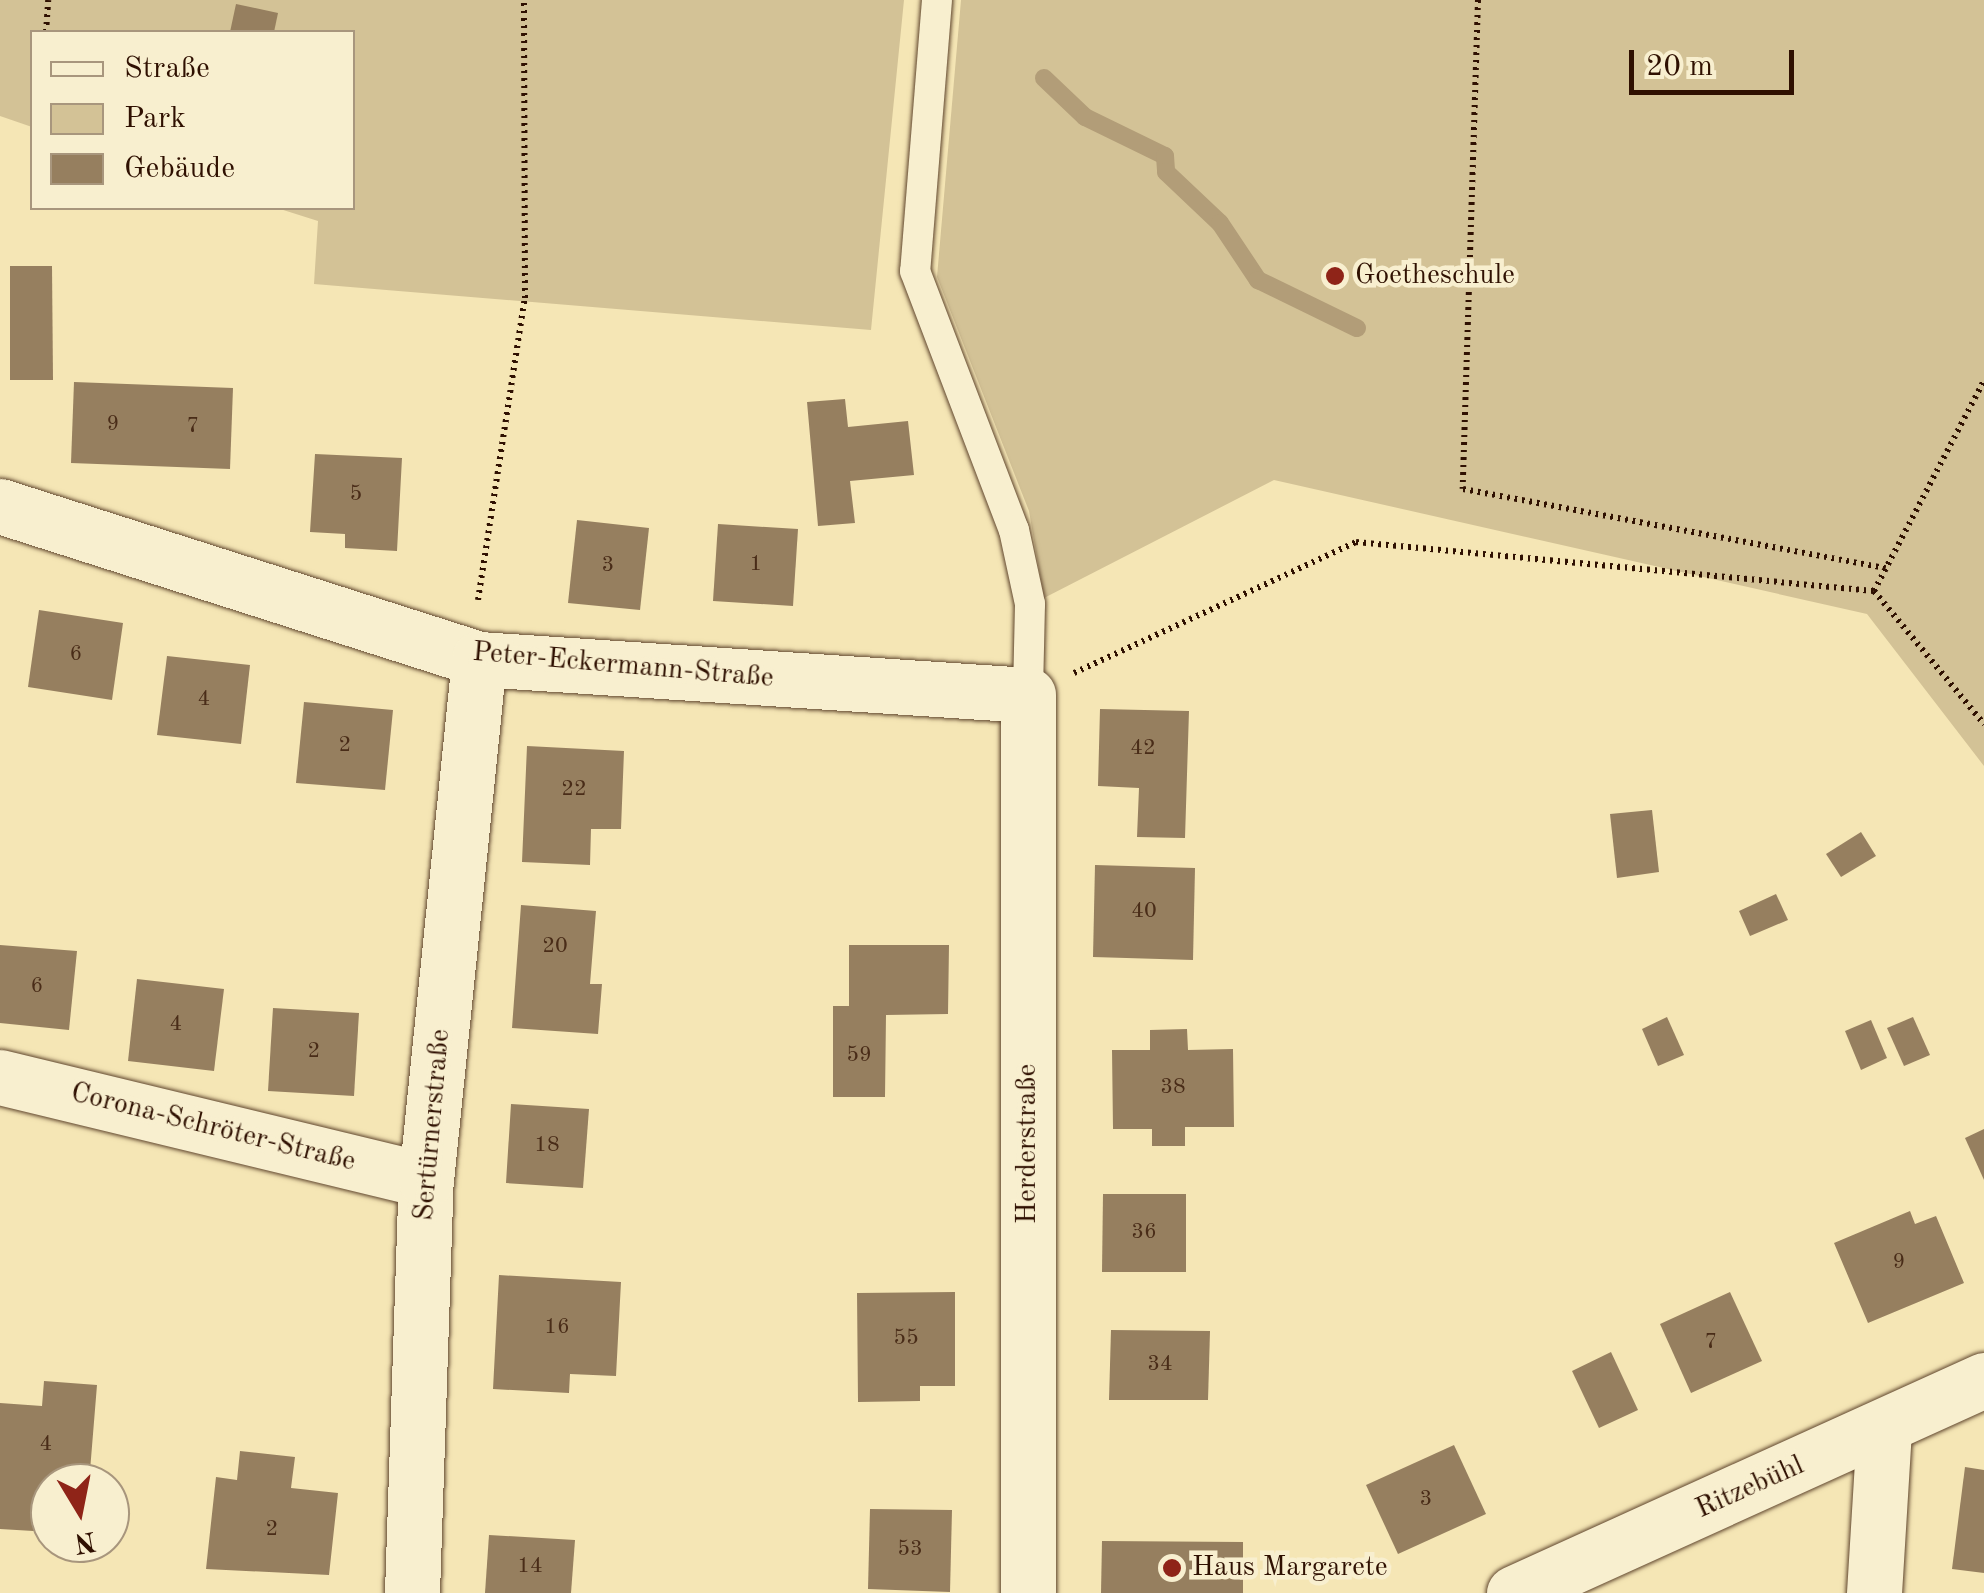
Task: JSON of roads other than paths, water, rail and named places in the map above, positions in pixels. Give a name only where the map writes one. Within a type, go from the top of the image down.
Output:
[{"type":"street","name":"Peter-Eckermann-Straße","points":[[0,506],[478,658],[1028,695]]},
{"type":"street","name":"Sertürnerstraße","points":[[412,1593],[426,1180],[478,658]]},
{"type":"street","name":"Herderstraße","points":[[1028,695],[1028,1593]]},
{"type":"street","name":"Corona-Schröter-Straße","points":[[0,1077],[426,1180]]},
{"type":"street","name":"Ritzebühl","points":[[1514,1593],[1884,1429],[1984,1380]]},
{"type":"street","points":[[1874,1593],[1884,1429]]},
{"type":"lane","points":[[937,0],[915,270],[1014,530],[1030,604],[1028,695]]},
{"type":"waterway","points":[[1044,78],[1085,117],[1165,156],[1166,172],[1220,223],[1258,280],[1357,328]]},
{"type":"place","name":"Goetheschule","points":[[1335,276]]},
{"type":"place","name":"Haus Margarete","points":[[1172,1568]]}]
